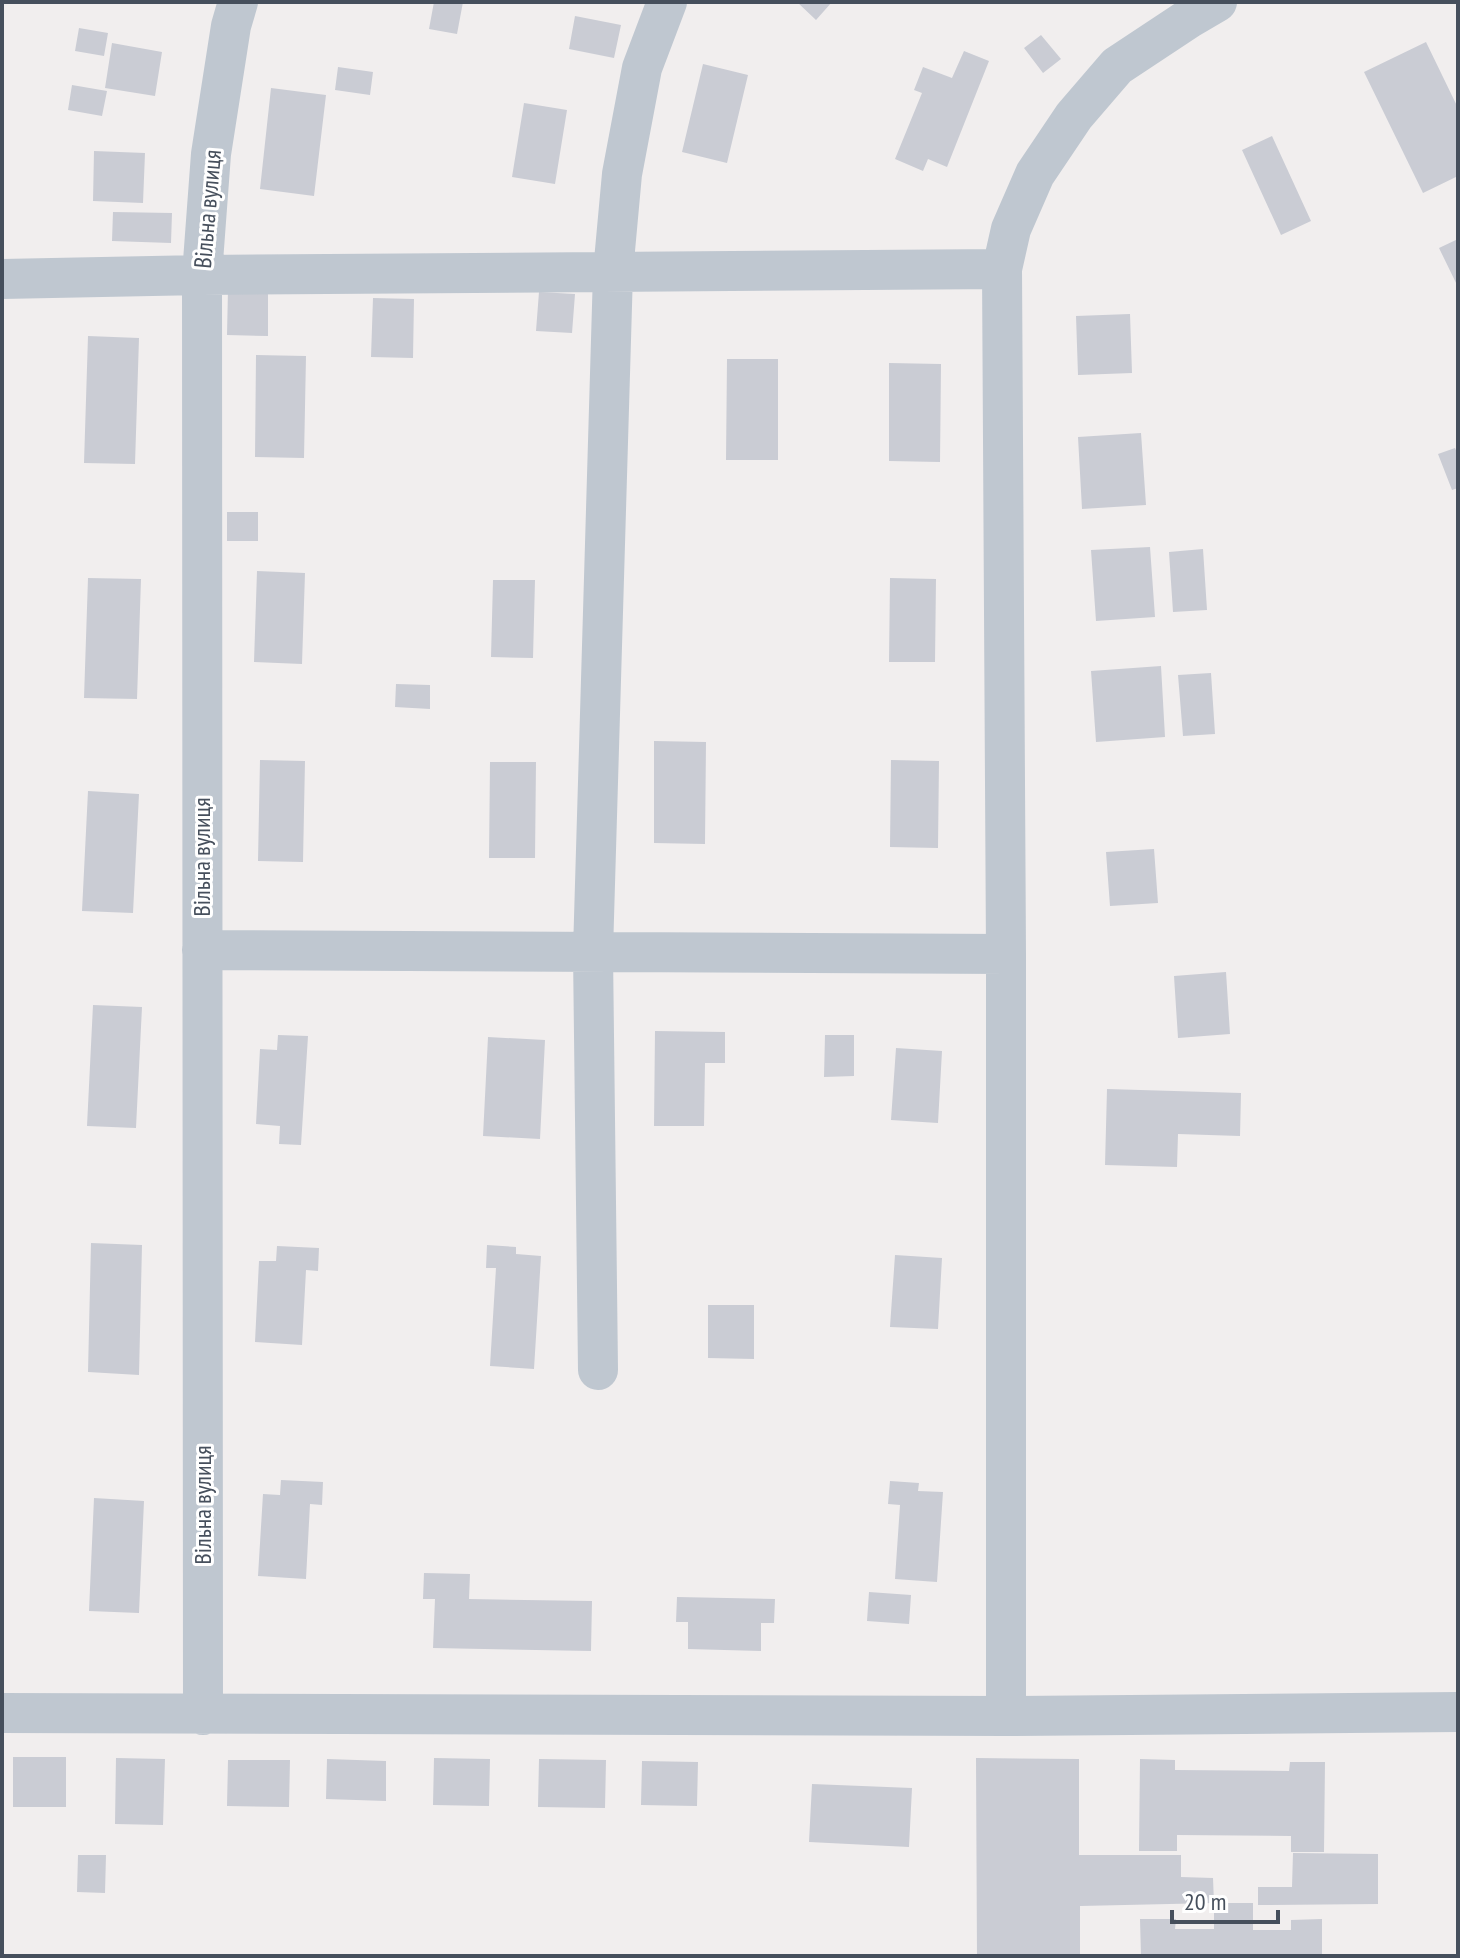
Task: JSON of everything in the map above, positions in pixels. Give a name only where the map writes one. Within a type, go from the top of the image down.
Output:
[{"type":"street","name":"Вільна вулиця","points":[[203,1715],[202,275],[211,154],[231,26],[238,2]]},
{"type":"street","points":[[598,1370],[593,952],[613,272],[622,174],[642,68],[667,2]]},
{"type":"street","points":[[1006,1716],[1002,269],[1011,229],[1035,174],[1074,116],[1117,66],[1217,2]]},
{"type":"street","points":[[2,279],[1002,269]]},
{"type":"street","points":[[202,950],[1006,954]]},
{"type":"street","points":[[2,1713],[1006,1716],[1458,1712]]},
{"type":"building","points":[[434,2],[463,2],[457,34],[429,29]]},
{"type":"building","points":[[797,2],[832,2],[816,20]]},
{"type":"building","points":[[575,16],[621,25],[614,58],[569,49]]},
{"type":"building","points":[[79,28],[108,33],[104,56],[75,51]]},
{"type":"building","points":[[1041,35],[1061,59],[1043,73],[1024,48]]},
{"type":"building","points":[[1426,42],[1458,108],[1458,176],[1423,193],[1364,72]]},
{"type":"building","points":[[112,43],[162,52],[155,96],[105,88]]},
{"type":"building","points":[[964,51],[989,61],[947,167],[928,159],[923,171],[895,159],[922,93],[914,90],[923,67],[952,78]]},
{"type":"building","points":[[703,64],[748,75],[727,163],[682,152]]},
{"type":"building","points":[[338,67],[373,72],[370,95],[335,90]]},
{"type":"building","points":[[72,85],[107,91],[102,116],[68,110]]},
{"type":"building","points":[[271,88],[326,95],[314,196],[260,189]]},
{"type":"building","points":[[524,103],[567,110],[555,184],[512,177]]},
{"type":"building","points":[[1272,136],[1311,221],[1281,235],[1242,150]]},
{"type":"building","points":[[94,151],[145,153],[143,203],[93,201]]},
{"type":"building","points":[[113,212],[172,213],[171,243],[112,241]]},
{"type":"building","points":[[1458,239],[1458,287],[1439,248]]},
{"type":"building","points":[[228,289],[268,290],[268,336],[227,335]]},
{"type":"building","points":[[539,292],[575,294],[572,333],[536,331]]},
{"type":"building","points":[[373,298],[414,299],[413,358],[371,357]]},
{"type":"building","points":[[1130,314],[1132,373],[1078,375],[1076,316]]},
{"type":"building","points":[[88,336],[139,338],[135,464],[84,463]]},
{"type":"building","points":[[256,355],[306,356],[304,458],[255,457]]},
{"type":"building","points":[[727,359],[778,359],[778,460],[726,460]]},
{"type":"building","points":[[889,363],[941,364],[940,462],[889,461]]},
{"type":"building","points":[[1141,433],[1146,505],[1082,509],[1078,437]]},
{"type":"building","points":[[1455,448],[1458,455],[1458,488],[1452,490],[1438,454]]},
{"type":"building","points":[[227,512],[258,512],[258,541],[227,541]]},
{"type":"building","points":[[1150,547],[1155,617],[1096,621],[1091,550]]},
{"type":"building","points":[[1203,549],[1207,610],[1173,612],[1169,552]]},
{"type":"building","points":[[257,571],[305,573],[302,664],[254,662]]},
{"type":"building","points":[[88,578],[141,579],[137,699],[84,698]]},
{"type":"building","points":[[890,578],[936,579],[935,662],[889,662]]},
{"type":"building","points":[[493,580],[535,580],[533,658],[491,657]]},
{"type":"building","points":[[1161,666],[1165,737],[1096,742],[1091,671]]},
{"type":"building","points":[[1211,673],[1215,734],[1183,736],[1178,675]]},
{"type":"building","points":[[396,684],[430,685],[430,709],[395,707]]},
{"type":"building","points":[[654,741],[706,742],[705,844],[654,843]]},
{"type":"building","points":[[260,760],[305,761],[303,862],[258,861]]},
{"type":"building","points":[[891,760],[939,761],[938,848],[890,847]]},
{"type":"building","points":[[490,762],[536,762],[535,858],[489,858]]},
{"type":"building","points":[[88,791],[139,794],[133,913],[82,911]]},
{"type":"building","points":[[1154,849],[1158,903],[1110,906],[1106,852]]},
{"type":"building","points":[[1226,972],[1230,1034],[1178,1038],[1174,976]]},
{"type":"building","points":[[93,1005],[142,1007],[136,1128],[87,1126]]},
{"type":"building","points":[[655,1031],[725,1032],[725,1063],[705,1063],[704,1126],[654,1126]]},
{"type":"building","points":[[278,1035],[308,1036],[301,1145],[279,1144],[280,1126],[256,1124],[260,1049],[277,1050]]},
{"type":"building","points":[[825,1035],[854,1035],[854,1076],[824,1077]]},
{"type":"building","points":[[488,1037],[545,1040],[540,1139],[483,1136]]},
{"type":"building","points":[[896,1048],[942,1051],[938,1123],[891,1120]]},
{"type":"building","points":[[1107,1089],[1241,1093],[1240,1136],[1178,1134],[1177,1167],[1105,1165]]},
{"type":"building","points":[[91,1243],[142,1245],[139,1375],[88,1372]]},
{"type":"building","points":[[487,1245],[516,1247],[516,1254],[541,1256],[534,1369],[490,1366],[496,1268],[486,1268]]},
{"type":"building","points":[[277,1246],[319,1248],[318,1271],[306,1270],[302,1345],[255,1342],[259,1261],[276,1261]]},
{"type":"building","points":[[895,1255],[942,1258],[938,1329],[890,1327]]},
{"type":"building","points":[[708,1305],[754,1305],[754,1359],[708,1358]]},
{"type":"building","points":[[281,1480],[323,1482],[322,1505],[310,1504],[306,1579],[258,1576],[263,1494],[280,1495]]},
{"type":"building","points":[[890,1481],[919,1483],[918,1491],[943,1492],[937,1582],[895,1579],[900,1505],[888,1504]]},
{"type":"building","points":[[94,1498],[144,1501],[139,1613],[89,1611]]},
{"type":"building","points":[[424,1573],[470,1574],[469,1599],[592,1601],[591,1651],[433,1648],[435,1599],[423,1599]]},
{"type":"building","points":[[869,1592],[911,1595],[909,1624],[867,1621]]},
{"type":"building","points":[[677,1597],[775,1599],[774,1623],[761,1623],[761,1651],[688,1649],[688,1622],[676,1622]]},
{"type":"building","points":[[13,1757],[66,1757],[66,1807],[13,1807]]},
{"type":"building","points":[[116,1758],[165,1759],[163,1825],[115,1824]]},
{"type":"building","points":[[434,1758],[490,1759],[489,1806],[433,1805]]},
{"type":"building","points":[[976,1758],[1079,1759],[1079,1855],[1181,1855],[1181,1877],[1213,1878],[1214,1903],[1080,1906],[1080,1956],[977,1956]]},
{"type":"building","points":[[327,1759],[386,1761],[386,1801],[326,1799]]},
{"type":"building","points":[[539,1759],[606,1760],[605,1808],[538,1807]]},
{"type":"building","points":[[1140,1759],[1175,1760],[1175,1770],[1289,1771],[1290,1762],[1325,1762],[1324,1852],[1291,1852],[1291,1836],[1177,1835],[1177,1851],[1139,1851]]},
{"type":"building","points":[[228,1760],[290,1760],[289,1807],[227,1806]]},
{"type":"building","points":[[642,1761],[698,1762],[697,1806],[641,1805]]},
{"type":"building","points":[[812,1784],[912,1788],[909,1847],[809,1842]]},
{"type":"building","points":[[1293,1853],[1378,1854],[1378,1904],[1258,1905],[1258,1887],[1292,1887]]},
{"type":"building","points":[[78,1855],[106,1855],[105,1893],[77,1892]]},
{"type":"building","points":[[1214,1903],[1253,1903],[1253,1930],[1291,1930],[1291,1920],[1322,1919],[1322,1956],[1141,1956],[1140,1919],[1176,1919],[1175,1929],[1214,1929]]}]
